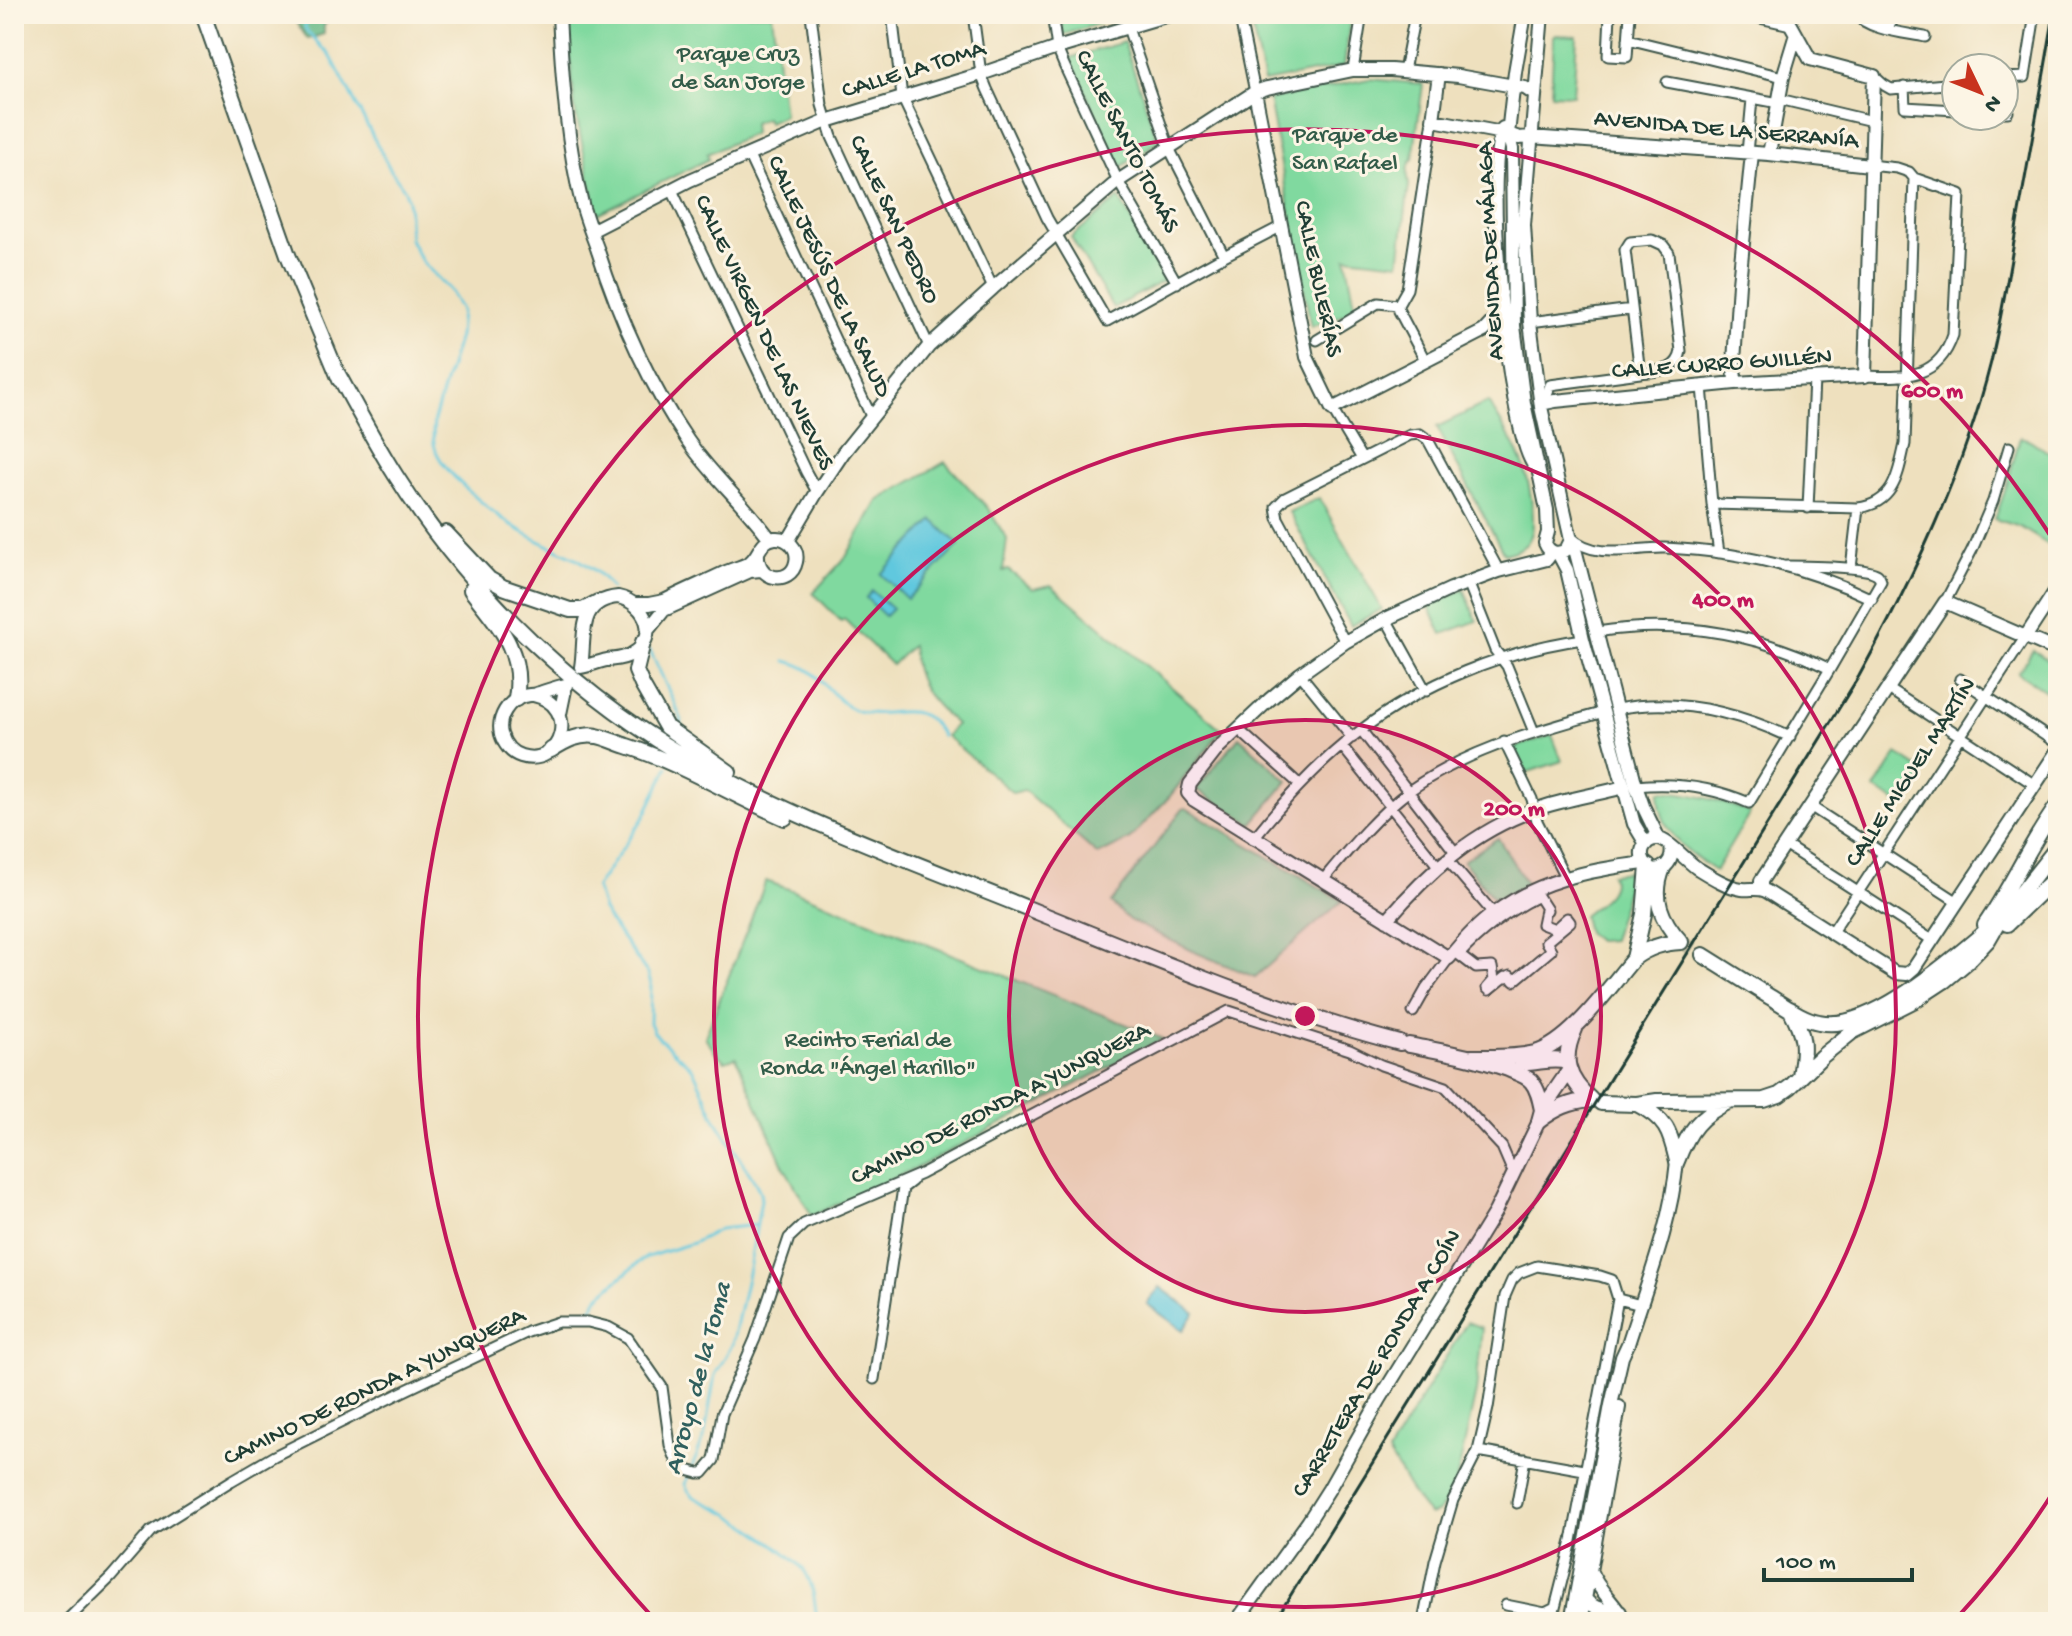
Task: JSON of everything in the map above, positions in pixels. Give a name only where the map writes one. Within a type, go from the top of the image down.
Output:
[{"type":"main road","points":[[203,14],[288,255],[361,431],[390,483],[422,529],[505,633],[515,657],[519,683],[516,699]]},
{"type":"main road","points":[[288,255],[307,282],[333,347],[389,451],[449,536],[489,579],[503,587],[570,610],[583,610],[598,602]]},
{"type":"main road","points":[[338,374],[397,477],[446,547],[528,637],[589,691],[638,727],[710,771],[779,805],[917,864],[1265,1001],[1362,1033],[1489,1061],[1523,1075],[1537,1090],[1540,1116]]},
{"type":"main road","points":[[645,636],[636,671],[666,727],[687,744],[725,770],[761,788],[979,888]]},
{"type":"main road","points":[[551,750],[567,739],[597,736],[661,757],[752,804],[867,851],[917,864]]},
{"type":"main road","points":[[1970,944],[1998,906],[2037,835],[2058,805]]},
{"type":"main road","points":[[1988,940],[1999,921],[2058,846]]},
{"type":"main road","points":[[1472,1057],[1505,1057],[1545,1050],[1576,1027],[1634,958],[1658,945],[1681,942],[1665,922],[1660,910],[1656,865]]},
{"type":"main road","points":[[1634,958],[1656,865]]},
{"type":"main road","points":[[1540,1116],[1567,1104],[1596,1101],[1637,1104],[1698,1099],[1764,1100],[1779,1095],[1852,1032],[1889,1015],[1944,981],[2058,875]]},
{"type":"main road","points":[[1703,955],[1790,1009],[1817,1022],[1843,1022],[1860,1017],[1910,991],[1999,921]]},
{"type":"main road","points":[[1790,1009],[1803,1040],[1800,1076]]},
{"type":"main road","points":[[1540,1116],[1568,1066],[1570,1041],[1576,1027]]},
{"type":"main road","points":[[1489,1061],[1533,1063],[1561,1059],[1568,1066],[1575,1084],[1596,1101]]},
{"type":"main road","points":[[1677,1161],[1697,1122],[1730,1101]]},
{"type":"main road","points":[[1637,1104],[1660,1118],[1667,1127],[1677,1161]]},
{"type":"street","points":[[559,14],[562,71],[583,208],[625,328],[663,402],[708,469],[770,539]]},
{"type":"street","name":"CALLE SAN PEDRO","points":[[811,14],[822,105],[832,137],[929,346]]},
{"type":"street","points":[[892,14],[902,97],[993,288]]},
{"type":"street","points":[[973,14],[981,74],[1056,233],[1107,321],[1282,226]]},
{"type":"street","name":"CALLE SANTO TOMÁS","points":[[1052,14],[1057,48],[1118,181],[1177,283]]},
{"type":"street","points":[[1125,14],[1169,148],[1224,256]]},
{"type":"street","name":"CALLE LA TOMA","points":[[591,231],[748,154],[827,121],[1172,14]]},
{"type":"street","name":"CALLE BULERÍAS","points":[[1239,14],[1307,357],[1332,409]]},
{"type":"street","points":[[1353,70],[1362,14]]},
{"type":"street","points":[[1404,71],[1415,14]]},
{"type":"street","name":"AVENIDA DE MÁLAGA","points":[[1525,14],[1510,119],[1504,133],[1512,149],[1514,326],[1524,403],[1548,514],[1548,532]]},
{"type":"street","name":"AVENIDA DE MÁLAGA","points":[[1542,14],[1524,225],[1530,322],[1543,405],[1570,537],[1597,632],[1610,711],[1630,786],[1634,824],[1646,844]]},
{"type":"street","points":[[1610,14],[1608,56],[1627,57],[1630,14]]},
{"type":"street","points":[[1742,14],[1791,24],[1810,59],[1874,76],[1891,89],[1940,84]]},
{"type":"street","points":[[1856,14],[1861,21],[1873,26],[1925,37]]},
{"type":"street","points":[[1873,26],[1891,23],[1899,14]]},
{"type":"street","points":[[2020,77],[2025,77],[2035,14]]},
{"type":"street","points":[[1769,154],[1791,24]]},
{"type":"street","points":[[1628,39],[1783,77]]},
{"type":"street","points":[[788,541],[817,492],[871,416],[929,346],[1118,181],[1255,92],[1353,70],[1458,76],[1525,88],[1534,94]]},
{"type":"street","points":[[1398,305],[1407,289],[1439,74]]},
{"type":"street","points":[[1865,376],[1874,76]]},
{"type":"street","points":[[1667,82],[1872,121]]},
{"type":"street","points":[[1904,87],[1905,107],[1940,109]]},
{"type":"street","points":[[1735,383],[1752,99]]},
{"type":"street","points":[[1433,120],[1504,133],[1497,144],[1496,220],[1506,342],[1526,450],[1540,475]]},
{"type":"street","name":"AVENIDA DE LA SERRANÍA","points":[[1504,133],[1519,138],[1769,154],[1897,168],[1909,172],[1914,178],[1960,194],[1953,335],[1941,358],[1908,377]]},
{"type":"street","name":"CALLE JESÚS DE LA SALUD","points":[[748,154],[871,416]]},
{"type":"street","points":[[1712,504],[1858,508],[1879,501],[1892,489],[1898,477],[1905,444],[1914,178]]},
{"type":"street","name":"CALLE VIRGEN DE LAS NIEVES","points":[[672,190],[817,492]]},
{"type":"street","points":[[1543,405],[1550,385],[1640,373],[1673,367],[1680,360],[1669,253],[1663,245],[1652,240],[1630,242],[1625,250],[1640,373]]},
{"type":"street","points":[[1362,459],[1332,409],[1484,331],[1498,316],[1501,293]]},
{"type":"street","points":[[1317,340],[1378,303],[1398,305]]},
{"type":"street","points":[[1398,305],[1425,360]]},
{"type":"street","points":[[1530,322],[1632,309]]},
{"type":"street","points":[[1484,331],[1494,333],[1506,342]]},
{"type":"street","name":"CALLE CURRO GUILLÉN","points":[[1543,405],[1735,383],[1865,376],[1908,377]]},
{"type":"street","points":[[1808,508],[1814,379]]},
{"type":"street","points":[[1702,386],[1719,553]]},
{"type":"street","points":[[1345,642],[1278,518],[1276,507],[1285,498],[1410,435],[1420,434],[1428,440],[1499,571]]},
{"type":"street","points":[[1761,888],[1761,881],[1945,602],[1993,501],[2009,447]]},
{"type":"street","points":[[1851,568],[1858,508]]},
{"type":"street","points":[[1524,566],[1534,557],[1540,545],[1548,514]]},
{"type":"street","points":[[1555,552],[1545,543],[1548,532],[1558,527],[1584,546],[1607,551],[1663,548],[1758,558],[1818,575],[1872,599]]},
{"type":"street","points":[[1449,958],[1194,800],[1188,793],[1190,784],[1218,748],[1238,729],[1300,674],[1345,642],[1386,619],[1468,582],[1547,559],[1555,552],[1566,550],[1570,537]]},
{"type":"street","points":[[636,604],[664,601],[751,562],[762,545],[770,539],[788,541],[797,557],[792,571],[777,578],[762,570],[758,553]]},
{"type":"street","name":"AVENIDA DE MÁLAGA","points":[[1555,552],[1567,570],[1583,639],[1610,711]]},
{"type":"street","points":[[1387,920],[1447,859],[1497,827],[1535,809],[1630,786],[1685,785],[1749,803],[1881,581],[1878,574],[1871,571],[1787,566]]},
{"type":"street","points":[[645,636],[646,621],[636,604],[618,597],[598,602],[587,615],[581,667],[630,656],[645,636],[664,610],[750,571],[762,570]]},
{"type":"street","points":[[1468,582],[1495,650],[1507,666],[1534,732]]},
{"type":"street","points":[[2026,636],[2058,587]]},
{"type":"street","points":[[1945,602],[2058,651]]},
{"type":"street","points":[[1386,619],[1426,691]]},
{"type":"street","points":[[1597,632],[1655,627],[1703,629],[1752,639],[1830,669]]},
{"type":"street","points":[[584,632],[593,650],[611,659]]},
{"type":"street","name":"CALLE MIGUEL MARTÍN","points":[[1832,932],[2026,636]]},
{"type":"street","points":[[1253,839],[1299,784],[1361,730],[1396,707],[1468,671],[1547,646],[1583,639]]},
{"type":"street","points":[[1300,674],[1352,738]]},
{"type":"street","points":[[1656,865],[1642,853],[1650,840],[1664,840],[1685,860],[1713,877],[1741,889],[1761,888],[1895,973],[1907,974],[1958,902],[2058,747],[1960,679]]},
{"type":"street","points":[[566,685],[560,714],[561,734],[557,743],[551,750],[532,757],[513,752],[506,745],[500,725],[508,706],[516,699],[533,695],[566,685]]},
{"type":"street","points":[[1887,688],[2035,785]]},
{"type":"street","points":[[533,695],[549,701],[560,714]]},
{"type":"street","points":[[1323,880],[1353,844],[1408,792],[1464,758],[1504,741],[1642,705],[1695,708],[1743,717],[1790,737]]},
{"type":"street","points":[[1238,729],[1299,784]]},
{"type":"street","points":[[1361,730],[1408,792],[1447,859]]},
{"type":"street","points":[[1504,741],[1535,809],[1537,821],[1565,877]]},
{"type":"street","points":[[1342,746],[1390,807],[1447,859],[1493,913]]},
{"type":"street","name":"AVENIDA DE MÁLAGA","points":[[1630,786],[1659,839]]},
{"type":"street","points":[[1810,806],[1958,902]]},
{"type":"street","points":[[1785,845],[1932,940]]},
{"type":"street","points":[[1656,865],[1672,857],[1671,847]]},
{"type":"street","points":[[1413,1012],[1426,989],[1466,938],[1493,913],[1540,886],[1605,868],[1685,860]]},
{"type":"street","points":[[1538,896],[1547,910],[1542,924],[1555,929],[1567,918],[1570,922],[1546,942],[1551,950],[1514,981],[1510,976],[1505,977],[1489,990],[1487,988],[1494,980],[1492,967],[1476,968],[1459,955],[1490,925],[1530,900],[1538,896]]},
{"type":"street","name":"CAMINO DE RONDA A YUNQUERA","points":[[65,1622],[111,1577],[151,1531],[231,1481],[402,1392],[528,1332],[558,1322],[588,1322],[608,1327],[628,1338],[662,1387],[670,1445],[677,1462],[683,1469],[698,1473],[708,1469],[714,1460],[722,1414],[755,1339],[789,1238],[804,1224],[921,1174],[1229,1011],[1350,1050],[1381,1065],[1446,1087],[1502,1147],[1511,1168],[1516,1171]]},
{"type":"street","name":"CARRETERA DE RONDA A COÍN","points":[[1237,1622],[1329,1489],[1481,1237],[1516,1171],[1540,1116]]},
{"type":"street","name":"CAMINO DE RONDA A YUNQUERA","points":[[1502,1147],[1524,1154]]},
{"type":"street","points":[[1576,1622],[1589,1520],[1611,1405],[1622,1357],[1668,1219],[1677,1161]]},
{"type":"street","points":[[874,1379],[903,1188],[921,1174]]},
{"type":"street","points":[[1425,1620],[1435,1561],[1453,1500],[1478,1451],[1488,1408],[1505,1296],[1512,1280],[1519,1273],[1537,1266],[1600,1276],[1612,1280],[1618,1299],[1572,1541],[1555,1608],[1545,1613],[1506,1605]]},
{"type":"street","points":[[1618,1299],[1641,1305]]},
{"type":"street","points":[[1576,1622],[1585,1599],[1628,1344]]},
{"type":"street","points":[[1478,1451],[1584,1470]]},
{"type":"street","points":[[1517,1503],[1525,1459]]},
{"type":"street","points":[[1589,1520],[1591,1536],[1582,1589],[1585,1599],[1593,1606],[1617,1615]]},
{"type":"street","points":[[1590,1570],[1604,1597]]},
{"type":"street","points":[[1585,1599],[1596,1595],[1604,1597],[1613,1603],[1617,1615]]},
{"type":"street","points":[[1590,1622],[1601,1612],[1617,1615]]},
{"type":"green space","points":[[297,14],[332,14],[324,26],[324,34],[308,39],[293,18]]},
{"type":"green space","name":"Parque Cruz de San Jorge","points":[[566,14],[772,14],[784,115],[768,122],[766,118],[753,123],[754,133],[707,154],[709,159],[597,214],[575,110]]},
{"type":"green space","points":[[1060,14],[1116,14],[1117,18],[1063,35]]},
{"type":"green space","points":[[1249,14],[1351,14],[1344,66],[1264,82]]},
{"type":"green space","points":[[1554,35],[1577,36],[1573,95],[1551,94]]},
{"type":"green space","points":[[1124,42],[1158,141],[1120,168],[1070,58]]},
{"type":"green space","name":"Parque de San Rafael","points":[[1369,79],[1423,84],[1413,159],[1408,171],[1399,263],[1346,257],[1356,310],[1311,327],[1269,99]]},
{"type":"green space","points":[[1119,198],[1165,280],[1113,308],[1071,237]]},
{"type":"green space","points":[[1488,402],[1520,457],[1532,510],[1532,531],[1528,542],[1504,554],[1437,427]]},
{"type":"green space","points":[[2020,437],[2030,440],[2058,459],[2058,551],[2020,527],[1995,519]]},
{"type":"green space","points":[[945,462],[987,507],[1007,539],[1003,571],[1008,570],[1033,589],[1051,585],[1222,730],[1170,796],[1130,839],[1098,855],[1024,790],[1013,793],[946,736],[956,724],[924,689],[916,670],[912,645],[892,665],[813,593],[846,557],[878,501]]},
{"type":"green space","points":[[1319,498],[1382,609],[1351,626],[1289,512]]},
{"type":"green space","points":[[1464,589],[1477,621],[1442,634],[1428,604]]},
{"type":"green space","points":[[2033,650],[2058,666],[2058,699],[2018,673]]},
{"type":"green space","points":[[1552,735],[1562,761],[1525,773],[1513,748]]},
{"type":"green space","points":[[1239,737],[1288,781],[1252,824],[1196,789]]},
{"type":"green space","points":[[1897,754],[1925,772],[1903,806],[1875,789]]},
{"type":"green space","points":[[1660,791],[1706,798],[1750,813],[1715,871],[1684,848],[1668,828],[1660,804]]},
{"type":"green space","points":[[1186,808],[1342,901],[1255,977],[1129,920],[1111,903]]},
{"type":"green space","points":[[1498,838],[1527,885],[1497,903],[1463,861]]},
{"type":"green space","points":[[1627,872],[1628,886],[1612,940],[1597,941],[1587,932],[1583,916],[1609,892],[1613,881],[1611,874]]},
{"type":"green space","name":"Recinto Ferial de Ronda \"Ángel Harillo\"","points":[[766,881],[1163,1039],[922,1165],[812,1216],[783,1165],[736,1057],[725,1061],[705,1037]]},
{"type":"green space","points":[[1467,1322],[1482,1328],[1476,1392],[1456,1482],[1447,1502],[1438,1512],[1430,1515],[1414,1496],[1388,1453]]},
{"type":"green space","points":[[1497,1612],[1545,1620],[1557,1615],[1556,1622],[1495,1622]]},
{"type":"water","points":[[933,520],[959,545],[907,599],[881,574]]},
{"type":"water","points":[[872,591],[892,609],[885,616],[866,598]]},
{"type":"water","points":[[1160,1287],[1195,1313],[1183,1330],[1147,1304]]},
{"type":"waterway","name":"Arroyo de la Toma","points":[[311,14],[305,28],[330,55],[390,169],[405,190],[410,239],[417,253],[450,290],[461,310],[459,336],[434,420],[436,451],[451,474],[504,520],[594,569],[611,588]]},
{"type":"waterway","name":"Arroyo de la Toma","points":[[650,650],[681,718],[681,730]]},
{"type":"waterway","points":[[786,661],[810,671],[851,708],[870,713],[914,712],[933,723],[942,736]]},
{"type":"waterway","name":"Arroyo de la Toma","points":[[668,767],[644,817],[596,887],[603,910],[648,974],[651,984],[650,1023],[654,1032],[693,1069],[717,1122],[755,1182],[761,1200],[732,1345],[715,1375],[704,1438],[685,1484],[694,1497],[750,1527],[803,1569],[812,1587],[817,1622]]},
{"type":"waterway","points":[[590,1311],[598,1297],[647,1257],[693,1243],[720,1229],[757,1225]]},
{"type":"tunnel","points":[[1681,942],[1703,955]]},
{"type":"railway","points":[[1274,1622],[1859,676],[1918,562],[1966,444],[1991,362],[2054,14]]}]
